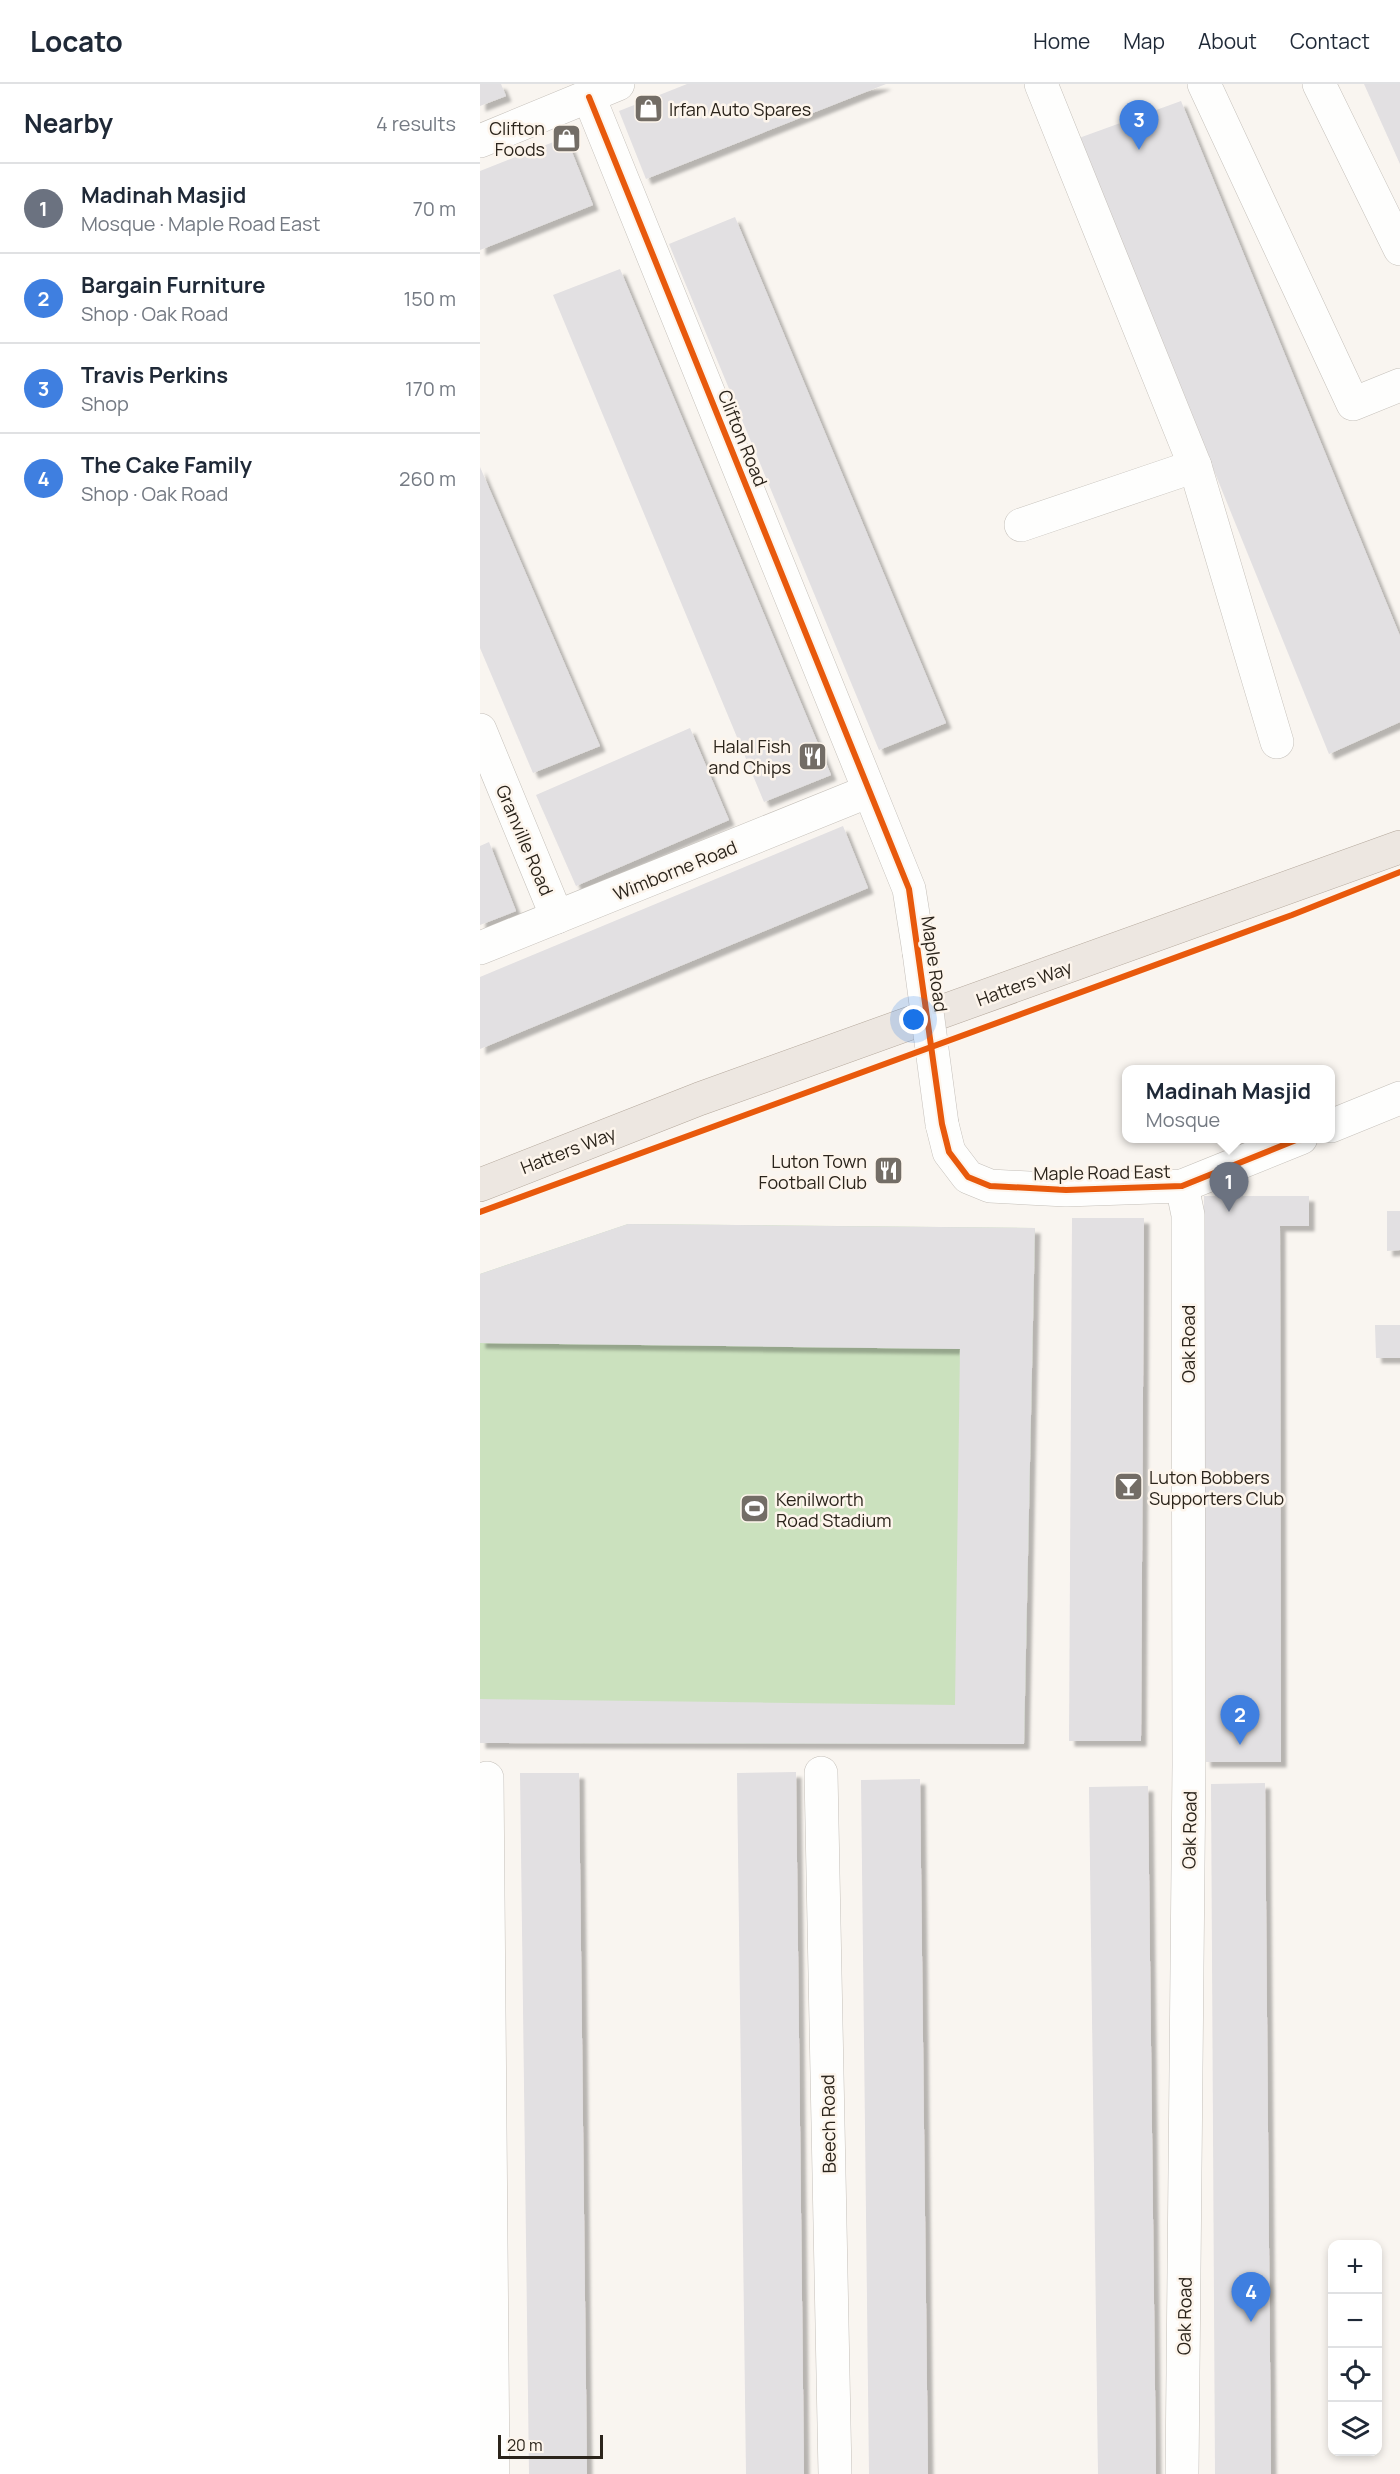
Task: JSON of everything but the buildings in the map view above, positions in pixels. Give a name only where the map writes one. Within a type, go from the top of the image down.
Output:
[{"type":"main road","name":"Hatters Way","points":[[480,1185],[699,1099],[1400,847]]},
{"type":"street","points":[[1041,84],[1195,466],[1277,742]]},
{"type":"street","points":[[1204,84],[1353,405],[1400,385]]},
{"type":"street","points":[[1320,84],[1400,249]]},
{"type":"street","points":[[480,141],[580,93]]},
{"type":"street","name":"Clifton Road","points":[[580,93],[869,791]]},
{"type":"street","points":[[1021,525],[1195,466]]},
{"type":"street","name":"Granville Road","points":[[480,730],[557,917]]},
{"type":"street","name":"Wimborne Road","points":[[480,948],[869,791]]},
{"type":"street","name":"Maple Road","points":[[869,791],[909,890],[942,1124],[949,1152],[968,1177]]},
{"type":"street","points":[[1335,1124],[1400,1098]]},
{"type":"street","name":"Maple Road East","points":[[968,1177],[990,1186],[1066,1190],[1182,1186],[1288,1143]]},
{"type":"street","name":"Oak Road","points":[[1182,1186],[1188,1215],[1189,1754],[1182,2474]]},
{"type":"street","name":"Beech Road","points":[[821,1773],[835,2474]]},
{"type":"street","points":[[487,1778],[493,2474]]},
{"type":"green space","name":"Kenilworth Road Stadium","points":[[628,1224],[1035,1228],[1024,1744],[480,1743],[480,1274]]},
{"type":"cycle path","points":[[589,97],[909,889],[942,1124],[949,1152],[968,1177],[990,1186],[1066,1190],[1182,1186],[1289,1143]]},
{"type":"cycle path","points":[[480,1212],[1292,915],[1400,872]]},
{"type":"place","name":"Irfan Auto Spares","points":[[648,109]]},
{"type":"place","name":"Clifton Foods","points":[[566,138]]},
{"type":"place","name":"Travis Perkins","points":[[1139,150]]},
{"type":"place","name":"Halal Fish and Chips","points":[[812,756]]},
{"type":"place","name":"Luton Town Football Club","points":[[888,1171]]},
{"type":"place","name":"Madinah Masjid","points":[[1229,1212]]},
{"type":"place","name":"Luton Bobbers Supporters Club","points":[[1128,1487]]},
{"type":"place","name":"Kenilworth Road Stadium","points":[[755,1509]]},
{"type":"place","name":"Bargain Furniture","points":[[1240,1745]]},
{"type":"place","name":"The Cake Family","points":[[1251,2322]]}]
